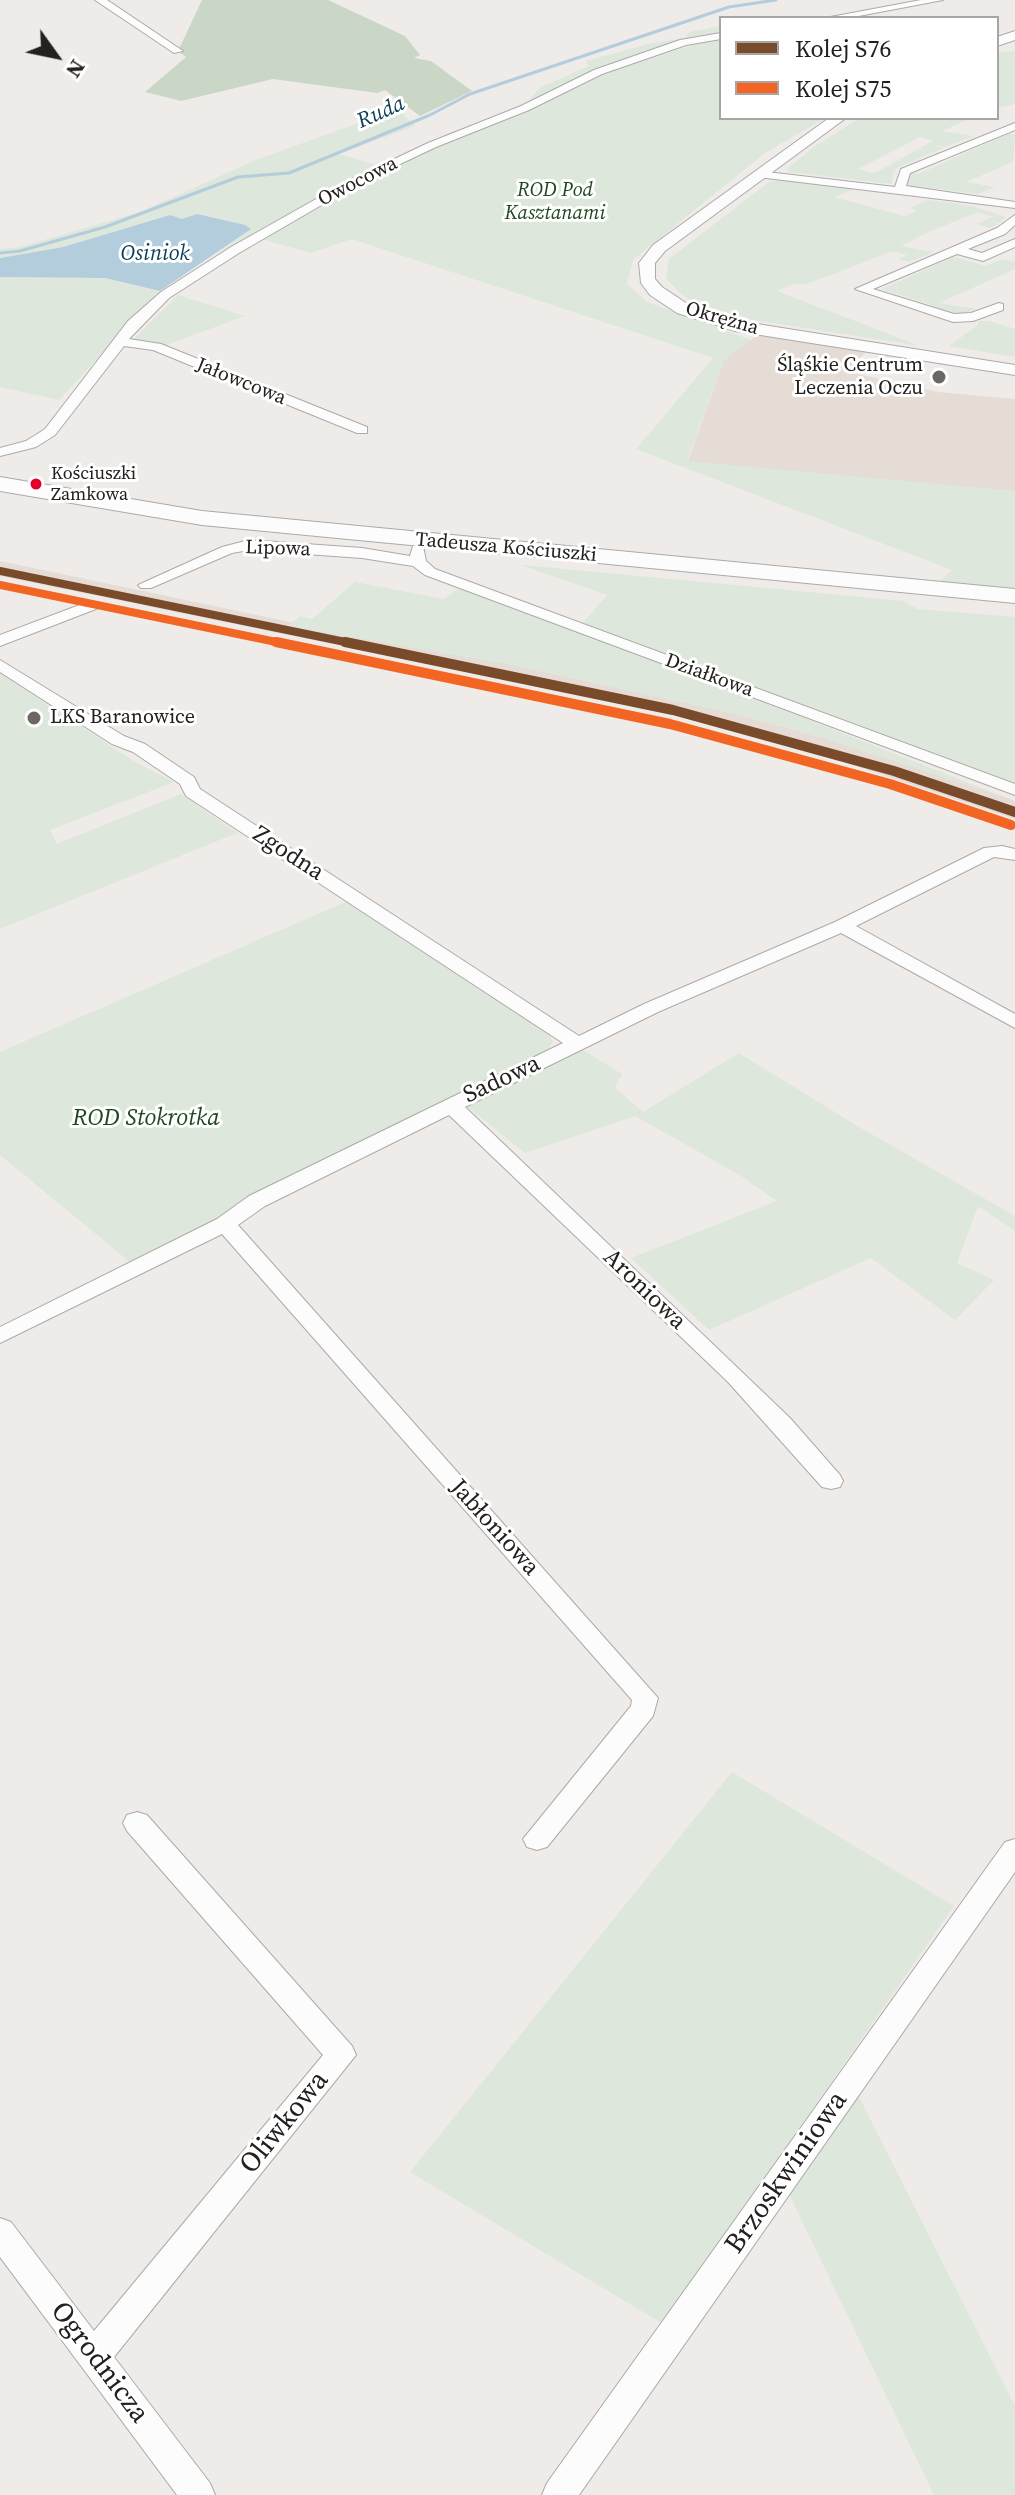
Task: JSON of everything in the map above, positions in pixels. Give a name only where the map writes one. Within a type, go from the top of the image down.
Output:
[{"type":"main road","name":"Tadeusza Kościuszki","points":[[0,484],[216,520],[1015,596]]},
{"type":"main road","name":"Tadeusza Kościuszki","points":[[0,496],[192,526],[418,556],[1015,605]]},
{"type":"street","points":[[100,0],[178,51]]},
{"type":"street","points":[[842,16],[938,0]]},
{"type":"street","name":"Owocowa","points":[[0,452],[31,444],[57,425],[119,341],[148,309],[185,282],[352,183],[432,145],[525,108],[598,72],[684,42],[719,36]]},
{"type":"street","name":"Okrężna","points":[[836,120],[659,248],[647,263],[647,279],[656,291],[683,309],[735,326],[1015,370]]},
{"type":"street","points":[[903,192],[900,186],[905,171],[1015,126]]},
{"type":"street","points":[[758,174],[1015,205]]},
{"type":"street","points":[[1015,219],[1001,231],[861,289],[953,318],[973,317],[1015,300]]},
{"type":"street","points":[[957,250],[983,257],[1015,243]]},
{"type":"street","points":[[999,307],[1015,312]]},
{"type":"street","name":"Jałowcowa","points":[[119,341],[156,347],[362,430]]},
{"type":"street","name":"Lipowa","points":[[146,585],[227,550],[249,545],[418,556]]},
{"type":"street","name":"Działkowa","points":[[418,556],[430,572],[1015,790]]},
{"type":"street","points":[[0,641],[90,606]]},
{"type":"street","name":"Zgodna","points":[[0,665],[118,740],[139,748],[188,781],[192,792],[578,1044]]},
{"type":"street","name":"Sadowa","points":[[0,1336],[225,1224],[257,1201],[651,1008],[842,926],[990,852],[1002,851],[1015,855]]},
{"type":"street","points":[[842,926],[1015,1022]]},
{"type":"street","name":"Aroniowa","points":[[451,1105],[736,1377],[831,1481]]},
{"type":"street","name":"Jabłoniowa","points":[[225,1224],[645,1698],[644,1709],[537,1839]]},
{"type":"street","name":"Oliwkowa","points":[[94,2356],[341,2055],[137,1823]]},
{"type":"street","name":"Brzoskwiniowa","points":[[559,2495],[1015,1850]]},
{"type":"street","name":"Ogrodnicza","points":[[0,2232],[198,2495]]},
{"type":"shaded area","points":[[760,333],[868,349],[848,372],[938,392],[1015,399],[1015,491],[687,464],[724,360]]},
{"type":"shaded area","points":[[0,561],[518,666],[736,714],[827,739],[1015,801],[1015,819],[820,754],[670,713],[0,576]]},
{"type":"green space","points":[[202,0],[328,0],[405,36],[420,55],[414,58],[431,61],[472,91],[420,116],[385,90],[377,93],[273,79],[181,101],[145,92],[186,57],[178,51]]},
{"type":"green space","points":[[719,26],[719,33],[674,42],[584,75],[527,102],[541,87],[589,66],[586,61],[648,44],[685,38],[689,32]]},
{"type":"green space","name":"ROD Pod Kasztanami","points":[[719,40],[719,120],[822,120],[765,153],[633,260],[627,284],[647,302],[751,340],[724,360],[687,461],[1015,491],[1015,588],[939,582],[952,570],[636,449],[713,358],[352,239],[311,253],[261,239],[346,191],[434,148],[536,107],[606,73],[696,44]]},
{"type":"green space","points":[[1015,51],[1015,104],[999,108],[999,53]]},
{"type":"green space","points":[[390,102],[415,126],[339,154],[380,166],[218,253],[251,229],[197,214],[182,219],[170,215],[63,247],[0,258],[0,249],[20,247],[140,212],[258,159],[373,118]]},
{"type":"green space","points":[[857,120],[967,120],[942,131],[973,136],[945,147],[932,145],[943,148],[897,168],[892,184],[790,172],[787,169],[815,146]],"holes":[[[920,137],[934,141],[920,148],[926,150],[918,149],[879,171],[873,173],[858,169]]]},
{"type":"green space","points":[[1008,134],[1015,135],[1013,162],[966,182],[995,187],[978,194],[907,185],[909,173],[918,174]]},
{"type":"green space","points":[[782,180],[854,189],[834,197],[904,216],[917,211],[910,208],[928,200],[971,206],[1006,217],[999,223],[987,220],[998,224],[991,228],[976,224],[993,217],[978,212],[901,246],[934,252],[910,262],[899,259],[907,255],[892,251],[803,285],[795,283],[777,291],[920,346],[741,318],[692,302],[680,293],[666,278],[669,259],[769,182]]},
{"type":"green space","points":[[954,257],[986,266],[1002,259],[1015,262],[1015,269],[939,303],[976,309],[964,315],[931,309],[932,305],[882,289]]},
{"type":"green space","points":[[0,277],[105,278],[160,291],[59,400],[0,387]]},
{"type":"green space","points":[[178,295],[245,316],[161,347],[133,340]]},
{"type":"green space","points":[[979,321],[1015,329],[1015,357],[949,346],[978,325]]},
{"type":"green space","points":[[521,565],[904,601],[917,609],[1015,617],[1015,785],[583,623],[607,595]]},
{"type":"green space","points":[[355,582],[444,599],[459,588],[728,688],[999,795],[827,739],[736,714],[518,666],[288,626],[300,616],[312,619]]},
{"type":"green space","points":[[0,674],[137,763],[174,782],[50,830],[57,844],[181,794],[237,833],[0,929]]},
{"type":"green space","name":"ROD Stokrotka","points":[[350,900],[549,1032],[553,1043],[546,1051],[131,1263],[0,1155],[0,1052]]},
{"type":"green space","points":[[583,1050],[622,1074],[615,1088],[643,1112],[739,1053],[859,1127],[1015,1216],[1015,1231],[978,1206],[957,1263],[994,1280],[955,1320],[871,1258],[709,1330],[631,1258],[777,1201],[738,1174],[635,1116],[525,1153],[465,1105]]},
{"type":"green space","points":[[732,1772],[954,1906],[663,2324],[410,2172]]},
{"type":"green space","points":[[857,2093],[1015,2406],[1015,2495],[934,2495],[788,2192]]},
{"type":"water","name":"Osiniok","points":[[197,214],[251,229],[160,291],[105,278],[0,277],[0,258],[63,247],[170,215],[182,219]]},
{"type":"waterway","name":"Ruda","points":[[0,253],[20,251],[105,227],[238,177],[289,173],[430,115],[470,94],[729,7],[776,0]]},
{"type":"rail line","name":"S76","points":[[0,571],[673,710],[894,771],[1015,812]]},
{"type":"rail line","name":"S75","points":[[0,585],[670,724],[890,784],[1011,825]]},
{"type":"place","name":"Śląśkie Centrum Leczenia Oczu","points":[[939,377]]},
{"type":"place","name":"Kościuszki Zamkowa","points":[[36,484]]},
{"type":"place","name":"LKS Baranowice","points":[[34,718]]}]
